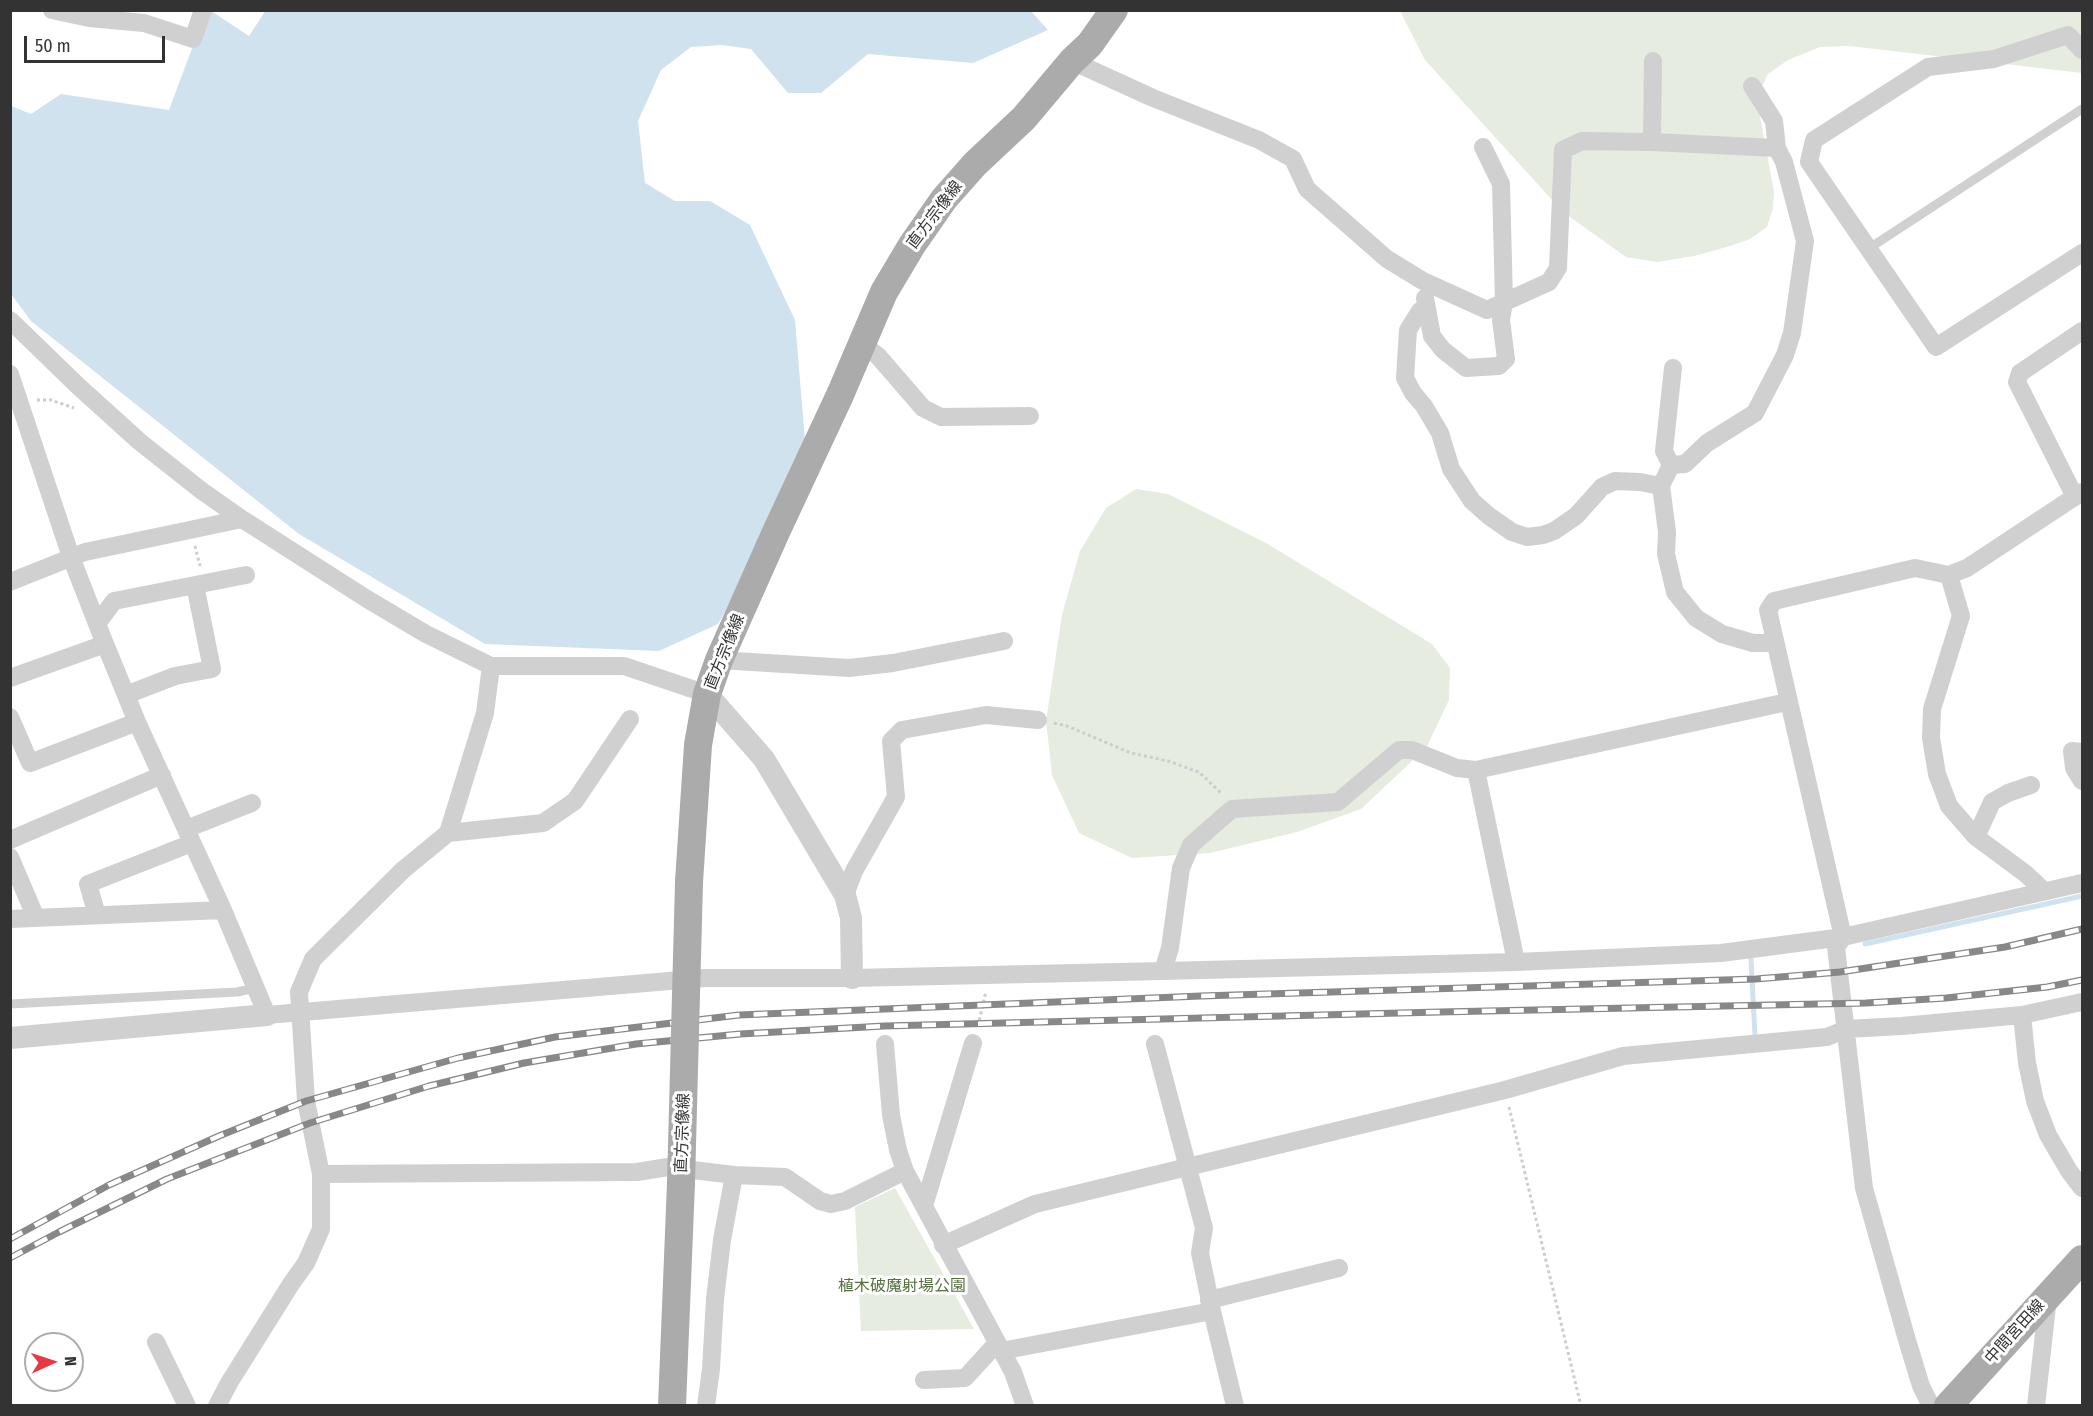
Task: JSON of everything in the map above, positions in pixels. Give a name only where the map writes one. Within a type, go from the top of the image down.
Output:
[{"type":"main road","name":"直方宗像線","points":[[672,1406],[689,882],[699,745],[707,694],[719,660],[884,292],[912,244],[944,199],[975,164],[1024,118],[1072,61],[1090,44],[1114,10]]},
{"type":"main road","name":"中間宮田線","points":[[1948,1406],[2082,1259]]},
{"type":"street","points":[[52,10],[89,18],[144,23],[192,39],[203,10]]},
{"type":"street","points":[[2082,50],[2068,35],[1994,59],[1928,67],[1814,140],[1809,162],[1936,347],[2082,253]]},
{"type":"street","points":[[1072,61],[1153,98],[1259,140],[1293,159],[1306,189],[1387,259],[1423,281],[1487,310],[1549,282],[1558,268],[1563,150],[1582,141],[1777,148]]},
{"type":"street","points":[[1652,142],[1653,61]]},
{"type":"street","points":[[1671,465],[1685,464],[1707,443],[1755,413],[1785,355],[1792,333],[1805,241],[1784,162],[1777,148],[1774,121],[1752,86]]},
{"type":"street","points":[[1423,281],[1432,336],[1443,350],[1466,368],[1499,366],[1506,359],[1501,320],[1504,302],[1501,184],[1484,147]]},
{"type":"street","points":[[1426,308],[1420,311],[1408,330],[1405,378],[1440,433],[1451,469],[1472,501],[1489,516],[1512,532],[1527,537],[1542,535],[1554,531],[1575,516],[1602,487],[1615,481],[1641,482],[1661,486]]},
{"type":"street","points":[[10,320],[140,442],[242,519],[426,634],[491,666],[624,666],[707,694],[764,759],[845,895],[851,918],[852,978]]},
{"type":"street","points":[[1931,1406],[1921,1386],[1864,1188],[1836,947],[1843,937],[1787,702],[1768,610],[1774,602],[1915,568],[1949,574],[1967,568],[2079,494],[2018,382],[2020,373],[2082,331]]},
{"type":"street","points":[[862,344],[878,356],[923,408],[941,417],[1029,416]]},
{"type":"street","points":[[1671,465],[1664,451],[1673,368]]},
{"type":"street","points":[[10,374],[15,407],[105,644],[137,722],[223,910],[267,1015]]},
{"type":"street","points":[[1671,465],[1661,486],[1667,532],[1666,554],[1675,592],[1696,618],[1722,634],[1754,643],[1775,643]]},
{"type":"street","points":[[10,582],[85,552],[242,519]]},
{"type":"street","points":[[1949,574],[1961,616],[1932,709],[1931,738],[1937,774],[1949,807],[1976,837],[2026,874],[2044,891]]},
{"type":"street","points":[[97,624],[114,601],[246,575]]},
{"type":"street","points":[[126,695],[175,676],[212,669],[199,584]]},
{"type":"street","points":[[719,660],[849,668],[893,663],[1005,641]]},
{"type":"street","points":[[10,678],[105,644]]},
{"type":"street","points":[[217,1406],[284,1294],[306,1263],[321,1228],[321,1174],[306,1101],[299,992],[314,959],[403,870],[448,832],[485,713],[491,666]]},
{"type":"street","points":[[1163,971],[1170,948],[1181,868],[1191,845],[1232,809],[1338,802],[1399,750],[1412,750],[1457,768],[1476,770],[1787,702]]},
{"type":"street","points":[[845,895],[854,871],[896,797],[891,741],[902,730],[986,715],[1038,720]]},
{"type":"street","points":[[10,717],[30,764],[137,722]]},
{"type":"street","points":[[448,832],[543,823],[575,801],[630,719]]},
{"type":"street","points":[[2082,752],[2072,751],[2074,768],[2082,781]]},
{"type":"street","points":[[1476,770],[1516,962]]},
{"type":"street","points":[[10,840],[162,775]]},
{"type":"street","points":[[1976,837],[1992,802],[2008,793],[2031,785]]},
{"type":"street","points":[[97,915],[88,884],[252,803]]},
{"type":"street","points":[[10,857],[36,918]]},
{"type":"street","points":[[10,1038],[705,978],[852,978],[1163,971],[1516,962],[1721,953],[1843,937],[2082,883]]},
{"type":"street","points":[[10,919],[223,910]]},
{"type":"street","points":[[944,1245],[1035,1204],[1505,1090],[1623,1056],[1827,1037],[1846,1029],[2022,1015],[2082,1002]]},
{"type":"street","points":[[2022,1015],[2027,1063],[2035,1101],[2048,1135],[2082,1188]]},
{"type":"street","points":[[924,1206],[974,1043]]},
{"type":"street","points":[[885,1044],[891,1115],[905,1171],[1012,1372],[1024,1406]]},
{"type":"street","points":[[1155,1044],[1204,1228],[1200,1252],[1235,1406]]},
{"type":"street","points":[[321,1174],[637,1172],[668,1167],[734,1175],[785,1177],[820,1201],[831,1204],[845,1200],[905,1171]]},
{"type":"street","points":[[706,1406],[722,1240],[734,1175]]},
{"type":"street","points":[[924,1380],[965,1378],[999,1347],[1211,1306],[1339,1268]]},
{"type":"street","points":[[2036,1406],[2049,1296]]},
{"type":"street","points":[[156,1342],[187,1406]]},
{"type":"lane","points":[[1868,249],[2082,109]]},
{"type":"lane","points":[[10,1004],[237,992],[255,988]]},
{"type":"path","points":[[15,407],[30,400],[51,400],[87,413],[105,410]]},
{"type":"path","points":[[192,530],[199,584]]},
{"type":"path","points":[[1038,720],[1067,726],[1131,753],[1168,761],[1198,772],[1219,789],[1232,809]]},
{"type":"path","points":[[974,1043],[990,975]]},
{"type":"path","points":[[1505,1090],[1581,1406]]},
{"type":"green space","points":[[1400,11],[2082,11],[2082,73],[1850,46],[1820,47],[1788,60],[1768,74],[1760,91],[1759,111],[1774,192],[1773,208],[1767,227],[1750,239],[1730,246],[1694,256],[1658,262],[1626,257],[1563,212],[1425,60]]},
{"type":"green space","points":[[1136,489],[1168,494],[1266,543],[1432,644],[1450,668],[1449,700],[1426,748],[1361,809],[1297,832],[1210,853],[1132,858],[1079,833],[1052,775],[1046,721],[1062,615],[1080,551],[1106,508]]},
{"type":"green space","name":"植木破魔射場公園","points":[[895,1188],[974,1329],[861,1331],[855,1207]]},
{"type":"water","points":[[266,10],[1030,10],[1048,30],[973,63],[868,54],[821,93],[788,93],[751,49],[722,45],[691,47],[661,70],[638,121],[645,183],[675,201],[710,201],[750,225],[795,320],[806,453],[774,524],[718,624],[659,651],[485,644],[299,534],[31,321],[11,294],[11,106],[31,114],[61,94],[169,110],[206,11],[211,11],[249,36]]},
{"type":"waterway","points":[[1865,944],[2082,896]]},
{"type":"waterway","points":[[1751,959],[1755,1036],[1751,1039]]},
{"type":"railway","points":[[10,1239],[109,1185],[219,1136],[306,1101],[458,1058],[555,1037],[739,1015],[1201,996],[1756,979],[1840,972],[2005,947],[2082,929]]},
{"type":"railway","points":[[10,1258],[167,1179],[310,1123],[429,1086],[524,1063],[636,1044],[740,1034],[884,1026],[1866,1003],[1946,998],[2047,987],[2082,980]]}]
